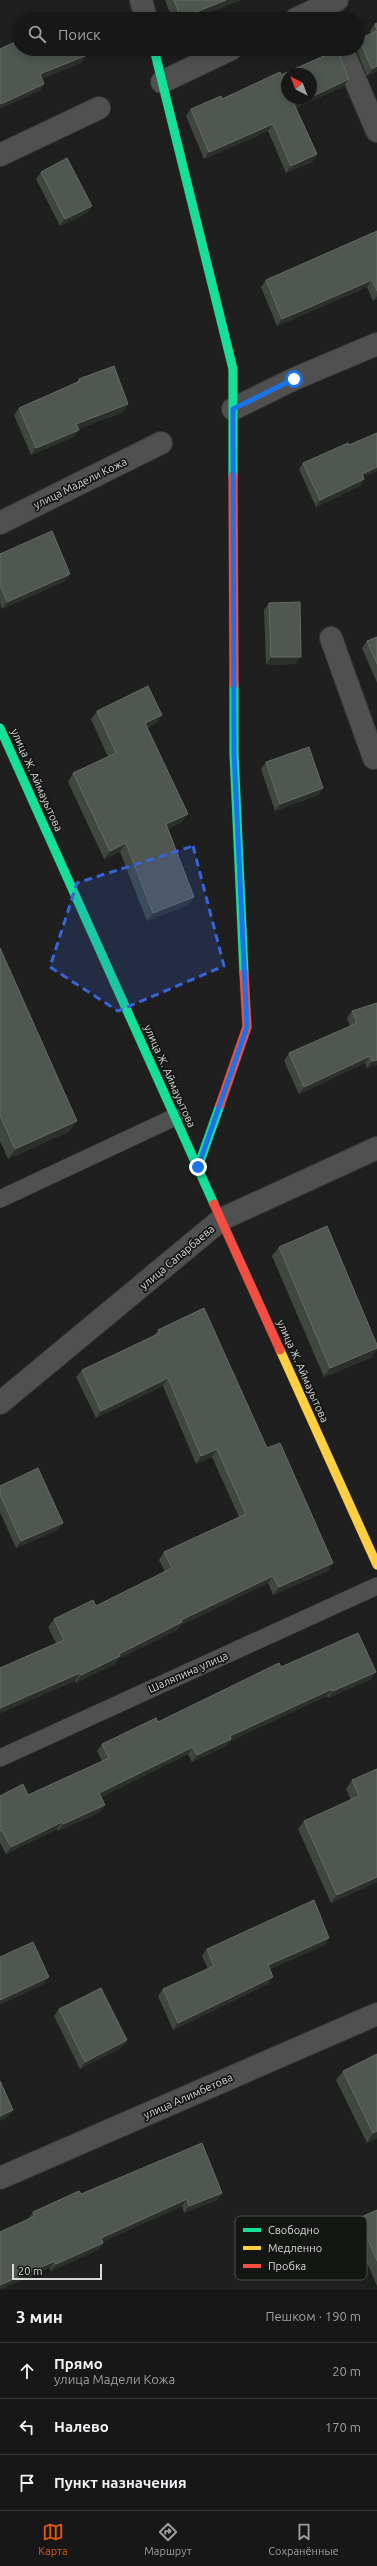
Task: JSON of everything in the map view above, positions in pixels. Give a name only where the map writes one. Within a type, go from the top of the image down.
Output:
[{"type":"street","points":[[141,0],[144,12]]},
{"type":"street","points":[[318,12],[330,8]]},
{"type":"street","points":[[156,56],[233,370],[234,753],[247,1027],[198,1167]]},
{"type":"street","points":[[162,82],[216,56]]},
{"type":"street","points":[[345,56],[377,131]]},
{"type":"street","points":[[0,155],[99,108]]},
{"type":"street","points":[[233,409],[294,379],[377,344]]},
{"type":"street","name":"улица Мадели Кожа","points":[[0,523],[161,442]]},
{"type":"street","points":[[331,638],[374,758],[377,757]]},
{"type":"street","name":"улица Ж. Аймауытова","points":[[0,728],[377,1565]]},
{"type":"street","name":"улица Сапарбаева","points":[[0,1403],[222,1219],[377,1148]]},
{"type":"street","name":"улица Алимбетова","points":[[0,2178],[377,2014]]},
{"type":"lane","points":[[0,1199],[175,1117]]},
{"type":"lane","name":"Шаляпина улица","points":[[0,1758],[377,1586]]},
{"type":"highlighted area","points":[[193,846],[224,966],[118,1011],[50,967],[77,883]]},
{"type":"building","points":[[174,0],[226,0],[196,12],[179,12]]},
{"type":"building","points":[[377,31],[377,66],[372,69],[365,53],[365,36]]},
{"type":"building","points":[[12,43],[12,56],[85,56],[40,74],[44,84],[1,104],[0,49]]},
{"type":"building","points":[[324,56],[339,56],[349,79],[317,94],[317,68],[297,68]]},
{"type":"building","points":[[280,72],[281,104],[294,104],[317,154],[291,166],[273,124],[209,152],[191,109],[221,96],[222,99]]},
{"type":"building","points":[[67,158],[92,206],[65,219],[41,172]]},
{"type":"building","points":[[377,231],[377,291],[372,280],[282,319],[266,280]]},
{"type":"building","points":[[114,366],[128,404],[76,424],[79,430],[36,448],[19,408],[80,381],[79,379]]},
{"type":"building","points":[[377,433],[377,467],[362,474],[364,479],[320,500],[303,463],[348,443],[349,445]]},
{"type":"building","points":[[52,531],[70,574],[7,602],[0,585],[0,554]]},
{"type":"building","points":[[300,602],[301,657],[271,657],[269,603]]},
{"type":"building","points":[[377,637],[377,664],[367,641]]},
{"type":"building","points":[[148,686],[162,715],[145,723],[188,814],[166,824],[194,897],[153,913],[126,843],[110,851],[73,773],[116,753],[97,711]]},
{"type":"building","points":[[309,747],[323,788],[280,804],[266,762]]},
{"type":"building","points":[[0,948],[77,1121],[15,1149],[0,1115]]},
{"type":"building","points":[[377,1003],[377,1060],[372,1061],[370,1056],[304,1087],[289,1053],[357,1023],[352,1011]]},
{"type":"building","points":[[327,1226],[377,1345],[377,1348],[330,1368],[279,1247]]},
{"type":"building","points":[[204,1308],[267,1448],[280,1443],[333,1563],[279,1587],[273,1576],[181,1620],[182,1622],[119,1654],[120,1656],[81,1675],[80,1673],[0,1708],[0,1668],[64,1640],[54,1619],[93,1600],[96,1606],[172,1568],[164,1552],[246,1514],[217,1449],[201,1456],[168,1378],[101,1411],[82,1370],[160,1333],[158,1330]]},
{"type":"building","points":[[38,1468],[63,1523],[21,1541],[0,1494],[0,1486]]},
{"type":"building","points":[[358,1633],[376,1672],[333,1691],[332,1689],[230,1736],[231,1739],[197,1755],[193,1747],[99,1793],[105,1805],[63,1824],[62,1822],[11,1847],[2,1830],[0,1831],[0,1796],[23,1784],[28,1795],[109,1758],[102,1744],[156,1718],[158,1722],[279,1663],[281,1667]]},
{"type":"building","points":[[377,1769],[377,1877],[337,1895],[304,1821],[359,1796],[352,1780]]},
{"type":"building","points":[[314,1900],[329,1938],[268,1965],[273,1977],[178,2023],[163,1989],[214,1966],[207,1949]]},
{"type":"building","points":[[33,1942],[49,1977],[0,2000],[0,1957]]},
{"type":"building","points":[[101,1988],[127,2040],[85,2062],[59,2009]]},
{"type":"building","points":[[377,2054],[377,2131],[373,2133],[343,2071]]},
{"type":"building","points":[[0,2081],[13,2110],[0,2116]]},
{"type":"building","points":[[202,2143],[222,2193],[189,2206],[187,2199],[101,2238],[103,2243],[56,2264],[55,2261],[0,2285],[0,2232],[35,2216],[33,2212],[79,2191],[81,2194]]},
{"type":"building","points":[[377,2210],[377,2261],[367,2237],[367,2216],[364,2216]]},
{"type":"traffic: fast","points":[[156,56],[233,369],[233,476]]},
{"type":"traffic: fast","points":[[234,684],[234,753],[244,973]]},
{"type":"traffic: fast","points":[[0,728],[214,1204]]},
{"type":"traffic: fast","points":[[198,1167],[220,1105]]},
{"type":"traffic: slow","points":[[280,1350],[377,1565]]},
{"type":"traffic: jam","points":[[233,476],[234,684]]},
{"type":"traffic: jam","points":[[220,1105],[247,1027],[244,973]]},
{"type":"traffic: jam","points":[[214,1204],[280,1350]]},
{"type":"route","points":[[198,1167],[247,1027],[234,753],[233,409],[294,379]]}]
